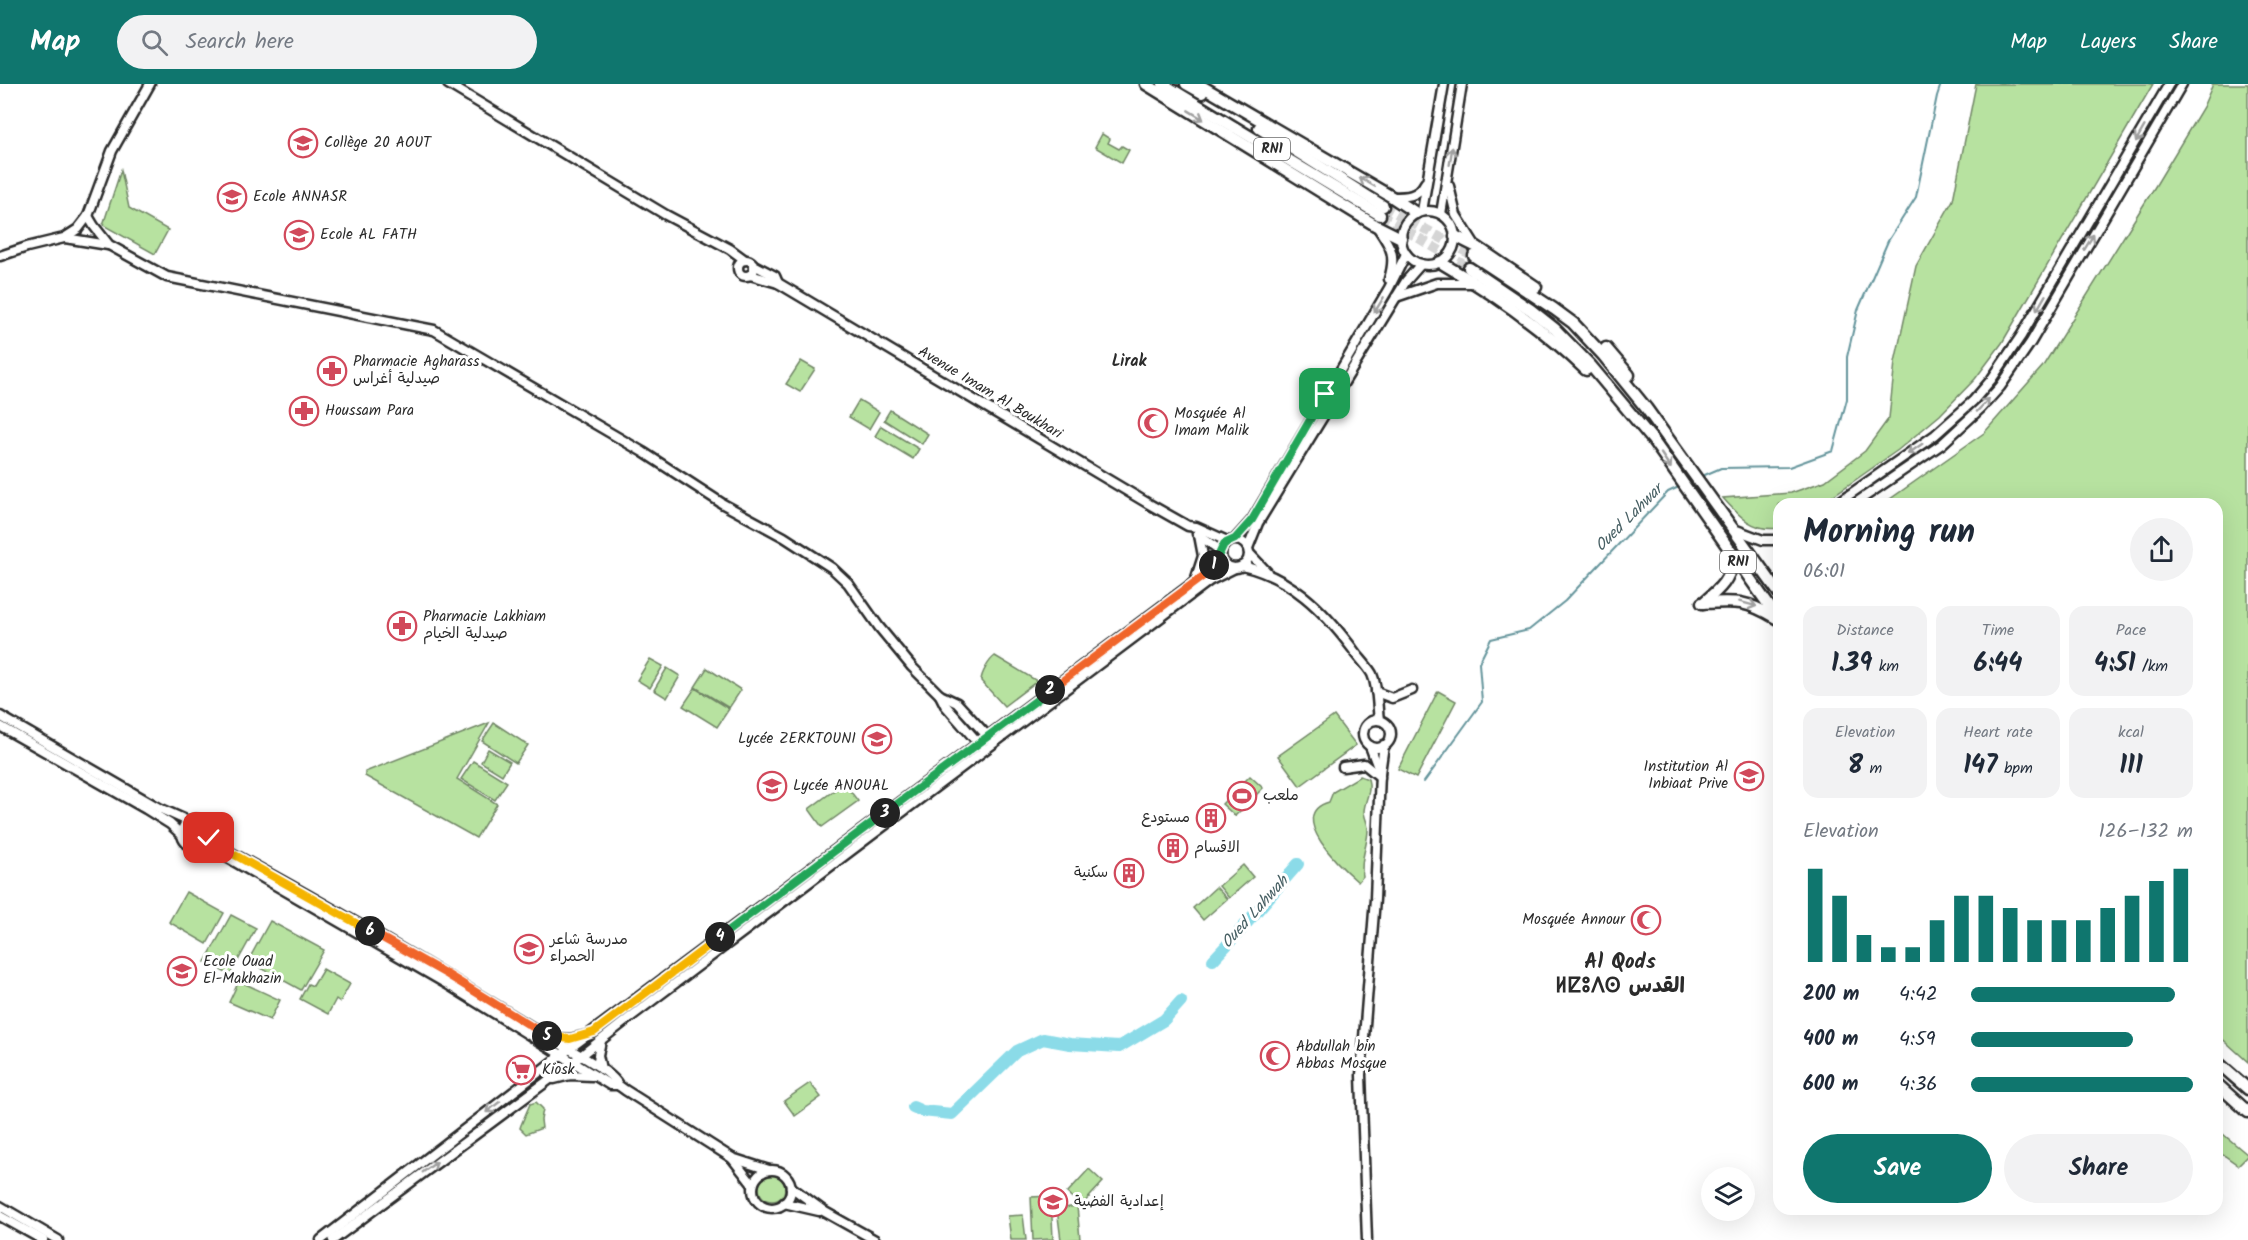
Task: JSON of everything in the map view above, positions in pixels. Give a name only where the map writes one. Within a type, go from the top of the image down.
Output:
[{"type":"highway","points":[[1146,84],[1380,215],[1401,238]]},
{"type":"highway","name":"RN1","points":[[1163,84],[1380,215]]},
{"type":"highway","name":"RN1","points":[[1186,84],[1380,215]]},
{"type":"highway","points":[[1198,84],[1419,212]]},
{"type":"highway","points":[[1455,236],[1476,252]]},
{"type":"highway","name":"RN1","points":[[1476,252],[1548,295],[1618,360],[1661,422],[1665,434],[1773,586]]},
{"type":"highway","points":[[1440,262],[1476,283],[1548,335],[1588,372],[1640,432],[1652,439]]},
{"type":"highway","name":"RN1","points":[[1469,268],[1531,310],[1558,332],[1591,366],[1652,439],[1773,611]]},
{"type":"highway","points":[[1735,557],[1728,578],[1721,588],[1702,603],[1733,601],[1749,604],[1773,617]]},
{"type":"highway","points":[[2223,1067],[2248,1089]]},
{"type":"highway","points":[[2223,1089],[2248,1112]]},
{"type":"street","points":[[0,256],[64,238],[74,233],[88,216],[112,151],[150,84]]},
{"type":"street","points":[[448,84],[610,182],[722,246],[741,263]]},
{"type":"street","points":[[1419,212],[1441,214],[1448,219],[1455,236],[1454,246],[1448,256],[1431,265],[1421,264],[1406,254],[1401,238],[1405,224],[1419,212],[1444,84]]},
{"type":"street","points":[[1441,214],[1462,84]]},
{"type":"street","points":[[1845,498],[1935,435],[1991,380],[2021,336],[2169,84]]},
{"type":"street","points":[[1863,498],[1942,444],[2000,387],[2031,342],[2182,84]]},
{"type":"street","points":[[1448,176],[1449,191],[1456,215],[1476,252]]},
{"type":"street","points":[[1392,197],[1407,198],[1416,194],[1427,180]]},
{"type":"street","points":[[1380,215],[1394,257],[1389,288]]},
{"type":"street","points":[[88,216],[109,245]]},
{"type":"street","points":[[64,238],[109,245],[167,277],[434,330],[644,452],[723,504],[784,537],[832,568],[848,582],[879,627],[912,667],[940,695],[945,705],[981,747]]},
{"type":"street","points":[[991,740],[1195,582],[1209,570],[1231,540],[1252,520],[1389,288],[1406,254]]},
{"type":"street","points":[[750,261],[754,265],[754,271],[750,275],[742,275],[738,271],[741,263],[750,261]]},
{"type":"street","points":[[321,1240],[565,1052],[981,747],[1209,581],[1248,561],[1256,528],[1396,297],[1410,275],[1421,264]]},
{"type":"street","name":"Avenue Imam Al Boukhari","points":[[754,265],[775,276],[778,283]]},
{"type":"street","name":"Avenue Imam Al Boukhari","points":[[750,275],[778,283],[1188,526],[1221,553]]},
{"type":"street","points":[[1396,297],[1437,283],[1476,283]]},
{"type":"street","name":"Avenue Imam Al Boukhari","points":[[1188,526],[1231,540]]},
{"type":"street","points":[[1731,528],[1755,538],[1773,540]]},
{"type":"street","points":[[1195,582],[1203,556],[1199,535]]},
{"type":"street","points":[[1231,540],[1242,541],[1272,576],[1311,600],[1326,616],[1372,675],[1379,720]]},
{"type":"street","points":[[1221,553],[1225,564],[1272,576]]},
{"type":"street","points":[[1376,694],[1392,698],[1412,690]]},
{"type":"street","points":[[1376,694],[1370,722],[1363,733],[1380,775]]},
{"type":"street","points":[[940,695],[957,703],[991,740]]},
{"type":"street","points":[[0,716],[159,808],[188,821]]},
{"type":"street","points":[[1370,722],[1379,720],[1386,723],[1390,730],[1390,739],[1384,745],[1370,746]]},
{"type":"street","points":[[0,726],[170,824],[189,845],[201,846],[217,852],[577,1059],[599,1073],[610,1085],[618,1085],[732,1158],[785,1174],[791,1187],[825,1212],[875,1240]]},
{"type":"street","points":[[1367,1240],[1361,1076],[1375,898],[1380,775],[1384,745]]},
{"type":"street","points":[[333,1240],[602,1040],[981,747]]},
{"type":"street","points":[[1343,767],[1364,764],[1380,775]]},
{"type":"street","points":[[182,835],[183,827],[188,821],[196,819],[204,821],[209,827],[210,834],[201,846]]},
{"type":"street","points":[[210,834],[226,850],[448,975],[543,1039],[570,1039],[594,1032]]},
{"type":"street","points":[[540,1071],[547,1056],[543,1039]]},
{"type":"street","points":[[599,1073],[598,1049],[602,1040]]},
{"type":"street","points":[[548,1080],[570,1075],[599,1073]]},
{"type":"street","points":[[732,1158],[753,1185],[755,1198],[762,1205],[776,1207],[784,1203],[791,1187]]},
{"type":"street","points":[[753,1185],[759,1175],[769,1170]]},
{"type":"street","points":[[784,1203],[825,1212]]},
{"type":"street","points":[[0,1206],[58,1240]]},
{"type":"street","points":[[0,1216],[43,1240]]},
{"type":"green space","points":[[1976,84],[2153,84],[2002,343],[1975,379],[1940,415],[1898,450],[1830,498],[1773,498],[1773,529],[1762,528],[1747,521],[1723,498],[1791,493],[1825,481],[1865,451],[1889,418],[1895,362],[1916,266],[1953,200]]},
{"type":"green space","points":[[2213,84],[2248,84],[2248,1062],[2223,1039],[2223,498],[1892,498],[1984,433],[2043,366],[2203,107]]},
{"type":"green space","points":[[1102,134],[1110,139],[1108,143],[1119,149],[1122,146],[1129,150],[1122,163],[1095,147]]},
{"type":"green space","points":[[121,170],[129,208],[168,230],[155,254],[103,225]]},
{"type":"green space","points":[[801,361],[815,369],[800,392],[786,384]]},
{"type":"green space","points":[[859,400],[879,412],[869,429],[849,417]]},
{"type":"green space","points":[[890,410],[928,434],[922,444],[884,420]]},
{"type":"green space","points":[[881,426],[919,449],[913,459],[875,436]]},
{"type":"green space","points":[[995,656],[1037,681],[1004,706],[981,681],[986,667]]},
{"type":"green space","points":[[650,659],[663,666],[650,688],[637,680]]},
{"type":"green space","points":[[667,668],[680,676],[667,698],[654,690]]},
{"type":"green space","points":[[707,668],[741,690],[729,708],[695,687]]},
{"type":"green space","points":[[695,688],[729,709],[717,727],[683,706]]},
{"type":"green space","points":[[1438,691],[1456,701],[1416,778],[1398,769]]},
{"type":"green space","points":[[1334,716],[1356,745],[1300,786],[1278,756]]},
{"type":"green space","points":[[489,723],[457,779],[497,804],[476,838],[365,776],[365,772]]},
{"type":"green space","points":[[494,723],[528,745],[516,763],[482,741]]},
{"type":"green space","points":[[488,749],[510,762],[502,775],[481,762]]},
{"type":"green space","points":[[473,761],[507,782],[495,800],[461,779]]},
{"type":"green space","name":"ملعب","points":[[1250,776],[1263,788],[1235,816],[1222,804]]},
{"type":"green space","points":[[1360,776],[1368,779],[1369,787],[1364,811],[1368,829],[1362,865],[1363,876],[1358,882],[1321,842],[1314,830],[1312,818],[1317,809],[1329,802],[1333,792]]},
{"type":"green space","points":[[844,783],[858,801],[822,827],[809,809]]},
{"type":"green space","points":[[1243,865],[1253,877],[1229,898],[1219,886]]},
{"type":"green space","points":[[1216,887],[1227,899],[1203,920],[1193,908]]},
{"type":"green space","points":[[186,892],[224,913],[207,944],[169,922]]},
{"type":"green space","points":[[231,915],[256,928],[230,975],[205,962]]},
{"type":"green space","points":[[270,921],[324,950],[301,990],[248,961]]},
{"type":"green space","points":[[323,969],[350,984],[340,1002],[336,999],[328,1014],[300,999],[308,984],[313,986]]},
{"type":"green space","points":[[239,981],[280,1000],[270,1020],[229,1002]]},
{"type":"green space","points":[[810,1083],[821,1097],[795,1116],[784,1101]]},
{"type":"green space","points":[[536,1102],[543,1109],[542,1128],[526,1134],[520,1128],[530,1104]]},
{"type":"green space","points":[[2223,1134],[2248,1155],[2238,1165],[2223,1155]]},
{"type":"green space","points":[[1089,1169],[1103,1182],[1081,1206],[1067,1193]]},
{"type":"green space","points":[[772,1175],[781,1179],[785,1188],[781,1197],[772,1201],[763,1197],[759,1188],[763,1179]]},
{"type":"green space","points":[[1051,1196],[1053,1239],[1033,1240],[1031,1197]]},
{"type":"green space","points":[[1077,1206],[1080,1239],[1061,1240],[1057,1209]]},
{"type":"green space","points":[[1023,1215],[1026,1240],[1011,1240],[1008,1216]]},
{"type":"waterway","name":"Oued Lahwar","points":[[1700,477],[1721,468],[1789,467],[1833,451],[1847,399],[1847,357],[1858,310],[1888,241],[1916,197],[1941,84]]},
{"type":"waterway","name":"Oued Lahwar","points":[[1424,782],[1482,702],[1479,663],[1491,639],[1529,630],[1565,601],[1668,492],[1681,486]]},
{"type":"waterway","name":"Oued Lahwah","points":[[1213,960],[1298,864]]},
{"type":"waterway","name":"Oued Lahwah","points":[[913,1107],[922,1111],[952,1114],[1017,1051],[1043,1039],[1070,1044],[1119,1047],[1164,1020],[1181,1001]]},
{"type":"tunnel","points":[[1383,206],[1474,256]]},
{"type":"tunnel","points":[[1380,215],[1469,268]]},
{"type":"place","name":"Collège 20 AOUT","points":[[303,143]]},
{"type":"place","name":"Ecole ANNASR","points":[[232,197]]},
{"type":"place","name":"Ecole AL FATH","points":[[299,235]]},
{"type":"place","name":"Pharmacie Agharass صيدلية أغراس","points":[[332,371]]},
{"type":"place","name":"Houssam Para","points":[[304,411]]},
{"type":"place","name":"Mosquée Al Imam Malik","points":[[1153,423]]},
{"type":"place","name":"Pharmacie Lakhiam صيدلية الخيام","points":[[402,626]]},
{"type":"place","name":"Lycée ZERKTOUNI","points":[[877,739]]},
{"type":"place","name":"Institution Al Inbiaat Prive","points":[[1749,776]]},
{"type":"place","name":"Lycée ANOUAL","points":[[772,786]]},
{"type":"place","name":"ملعب","points":[[1242,796]]},
{"type":"place","name":"مستودع","points":[[1211,818]]},
{"type":"place","name":"الاقسام","points":[[1173,848]]},
{"type":"place","name":"سكنية","points":[[1129,873]]},
{"type":"place","name":"Mosquée Annour","points":[[1646,920]]},
{"type":"place","name":"مدرسة شاعر الحمراء","points":[[529,949]]},
{"type":"place","name":"Ecole Ouad El-Makhazin","points":[[182,971]]},
{"type":"place","name":"Abdullah bin Abbas Mosque","points":[[1275,1056]]},
{"type":"place","name":"Kiosk","points":[[521,1070]]},
{"type":"place","name":"إعدادية الفضية","points":[[1053,1202]]},
{"type":"district","name":"Lirak","points":[[1129,361]]},
{"type":"district","name":"Al Qods ⵍⵇⵓⴷⵙ القدس","points":[[1620,974]]},
{"type":"route","points":[[209,838],[210,834],[226,850],[448,975],[545,1035],[570,1039],[594,1032],[1206,574],[1221,554],[1224,544],[1235,539],[1252,520],[1325,394]]}]
